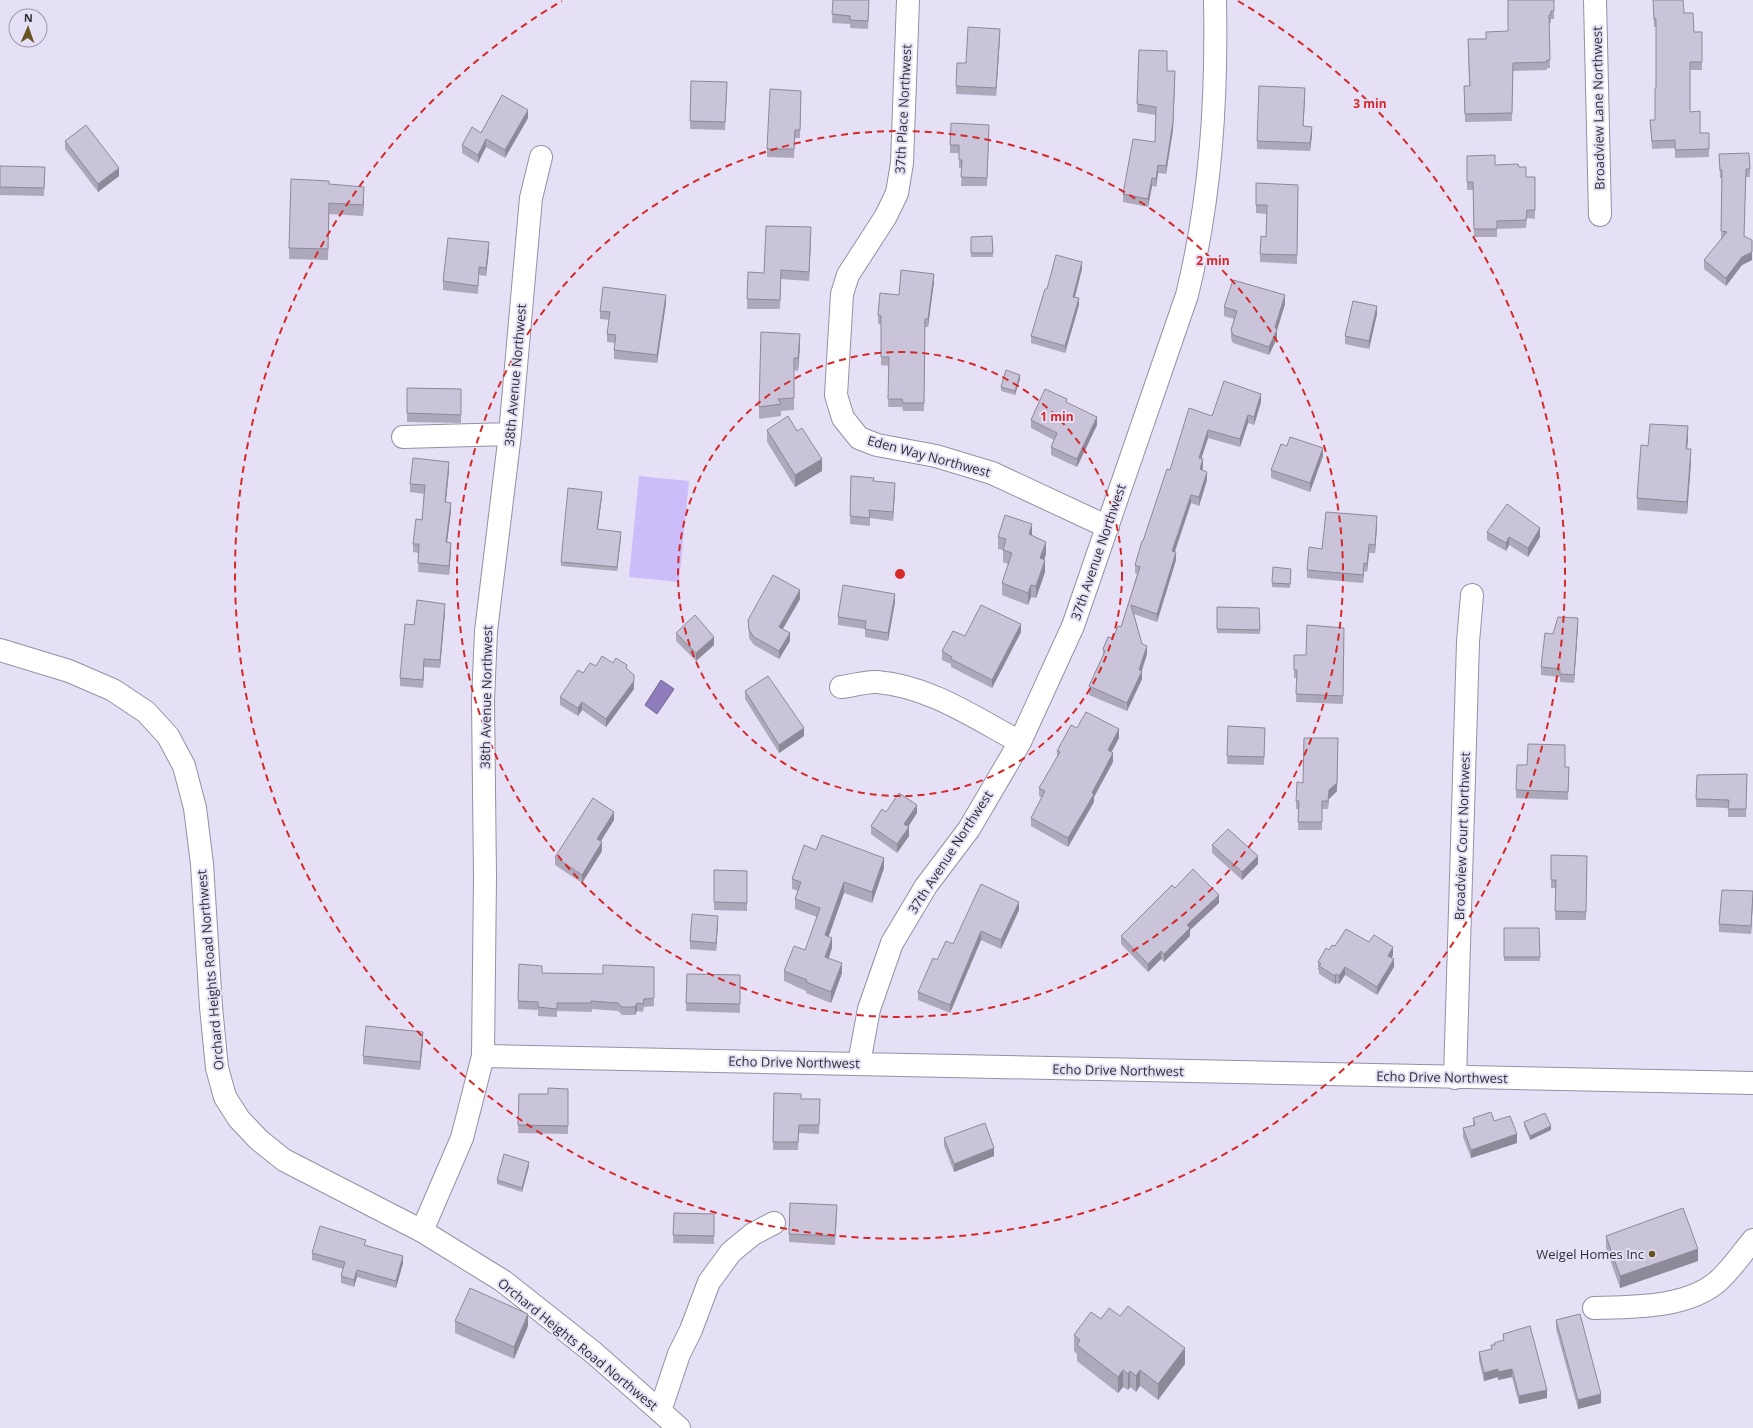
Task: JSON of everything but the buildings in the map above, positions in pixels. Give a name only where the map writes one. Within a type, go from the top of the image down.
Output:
[{"type":"street","name":"37th Place Northwest","points":[[843,418],[836,395],[842,294],[848,275],[886,216],[897,193],[902,163],[908,0]]},
{"type":"street","name":"37th Avenue Northwest","points":[[859,1064],[869,1009],[892,943],[926,886],[969,829],[1020,742],[1073,626],[1187,295],[1211,156],[1216,71],[1215,0]]},
{"type":"street","name":"Broadview Lane Northwest","points":[[1595,0],[1600,215]]},
{"type":"street","name":"38th Avenue Northwest","points":[[422,1231],[462,1138],[483,1056],[485,877],[483,700],[486,631],[510,434],[531,198],[541,157]]},
{"type":"street","name":"Eden Way Northwest","points":[[843,418],[859,438],[877,445],[936,456],[992,472],[1108,527]]},
{"type":"street","points":[[403,437],[510,434]]},
{"type":"street","name":"Broadview Court Northwest","points":[[1455,1078],[1468,642],[1472,595]]},
{"type":"street","name":"Orchard Heights Road Northwest","points":[[0,650],[69,671],[113,690],[146,712],[168,736],[184,766],[195,808],[202,864],[211,1007],[217,1068],[224,1097],[239,1119],[259,1140],[284,1160],[422,1231],[503,1281],[594,1353],[679,1428]]},
{"type":"street","points":[[841,688],[876,682],[909,687],[949,704],[1020,742]]},
{"type":"street","name":"Echo Drive Northwest","points":[[483,1056],[1455,1078],[1753,1083]]},
{"type":"street","points":[[660,1411],[679,1354],[691,1330],[709,1282],[731,1252],[752,1234],[774,1223]]},
{"type":"street","points":[[1594,1308],[1644,1307],[1691,1297],[1717,1282],[1753,1240]]},
{"type":"shaded area","points":[[639,476],[689,481],[679,582],[629,577]]},
{"type":"shaded area","points":[[661,680],[674,689],[657,714],[645,705]]},
{"type":"place","name":"Weigel Homes Inc","points":[[1652,1254]]}]
